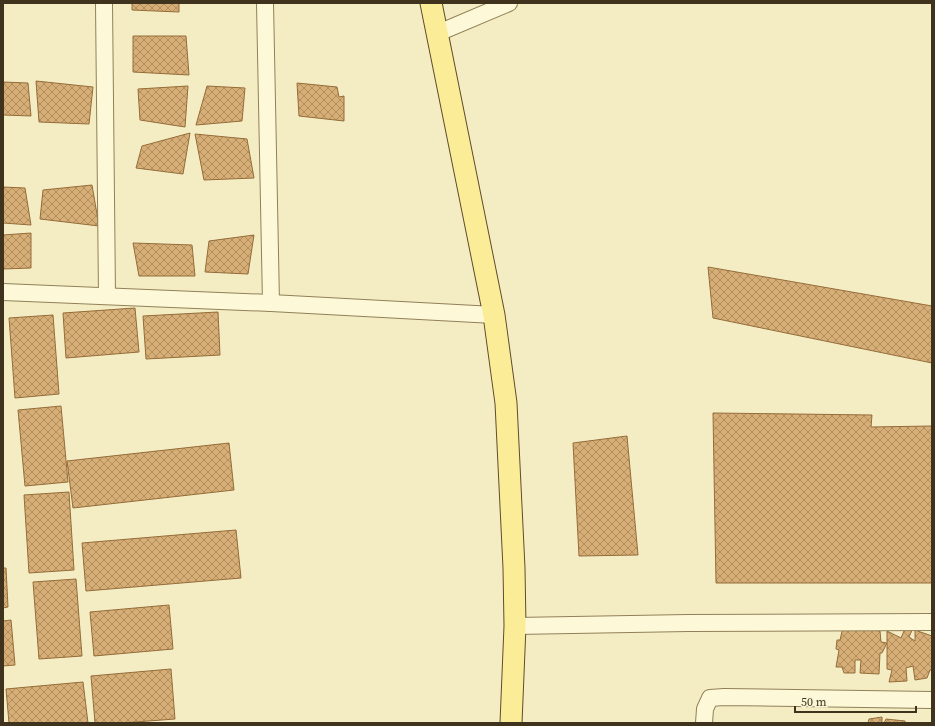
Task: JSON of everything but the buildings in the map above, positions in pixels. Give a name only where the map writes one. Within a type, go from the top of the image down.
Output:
[{"type":"main road","points":[[431,3],[494,315],[506,403],[509,442],[515,626],[511,723]]},
{"type":"street","points":[[104,3],[107,296]]},
{"type":"street","points":[[265,3],[271,303]]},
{"type":"street","points":[[438,32],[509,3]]},
{"type":"street","points":[[3,292],[271,303],[494,315]]},
{"type":"street","points":[[515,626],[696,623],[932,622]]},
{"type":"street","points":[[704,723],[705,709],[710,698],[932,700]]}]
